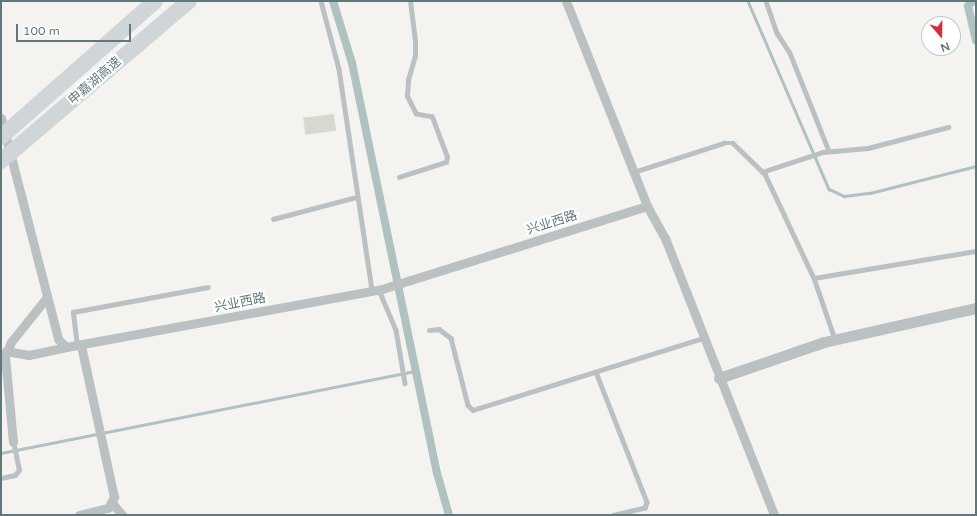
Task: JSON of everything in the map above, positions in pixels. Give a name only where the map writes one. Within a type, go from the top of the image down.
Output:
[{"type":"highway","name":"申嘉湖高速","points":[[1,137],[155,1]]},
{"type":"highway","name":"申嘉湖高速","points":[[1,161],[189,1]]},
{"type":"street","points":[[566,1],[647,206],[663,232],[703,338],[774,515]]},
{"type":"street","points":[[1,118],[42,282],[58,339],[66,347]]},
{"type":"street","name":"兴业西路","points":[[6,351],[29,355],[378,290],[647,206]]},
{"type":"street","points":[[13,442],[4,393],[6,351],[36,307],[47,297]]},
{"type":"street","points":[[719,378],[835,339],[976,308]]},
{"type":"street","points":[[79,346],[96,412],[114,497],[112,503],[98,512],[79,515]]},
{"type":"street","points":[[112,503],[122,515]]},
{"type":"lane","points":[[322,1],[339,69],[356,198],[378,290],[396,330],[405,383]]},
{"type":"lane","points":[[399,177],[446,162],[447,157],[432,117],[428,114],[416,114],[412,109],[408,96],[408,80],[415,41],[410,1]]},
{"type":"lane","points":[[766,1],[777,33],[790,53],[829,151]]},
{"type":"lane","points":[[762,172],[823,152],[868,148],[948,127]]},
{"type":"lane","points":[[634,172],[730,142],[762,172],[814,278],[835,339]]},
{"type":"lane","points":[[274,219],[356,198]]},
{"type":"lane","points":[[814,278],[976,251]]},
{"type":"lane","points":[[79,346],[73,312],[208,287]]},
{"type":"lane","points":[[430,330],[439,328],[451,338],[470,410],[703,338]]},
{"type":"lane","points":[[596,372],[647,502],[645,508],[614,515]]},
{"type":"lane","points":[[1,478],[15,475],[19,463],[13,442]]},
{"type":"shaded area","points":[[334,114],[336,131],[305,135],[303,118]]},
{"type":"waterway","points":[[333,1],[352,63],[437,473],[449,515]]},
{"type":"waterway","points":[[748,1],[829,189],[844,196],[870,193],[976,166]]},
{"type":"waterway","points":[[973,1],[968,6],[976,40]]},
{"type":"waterway","points":[[1,453],[416,371]]}]
